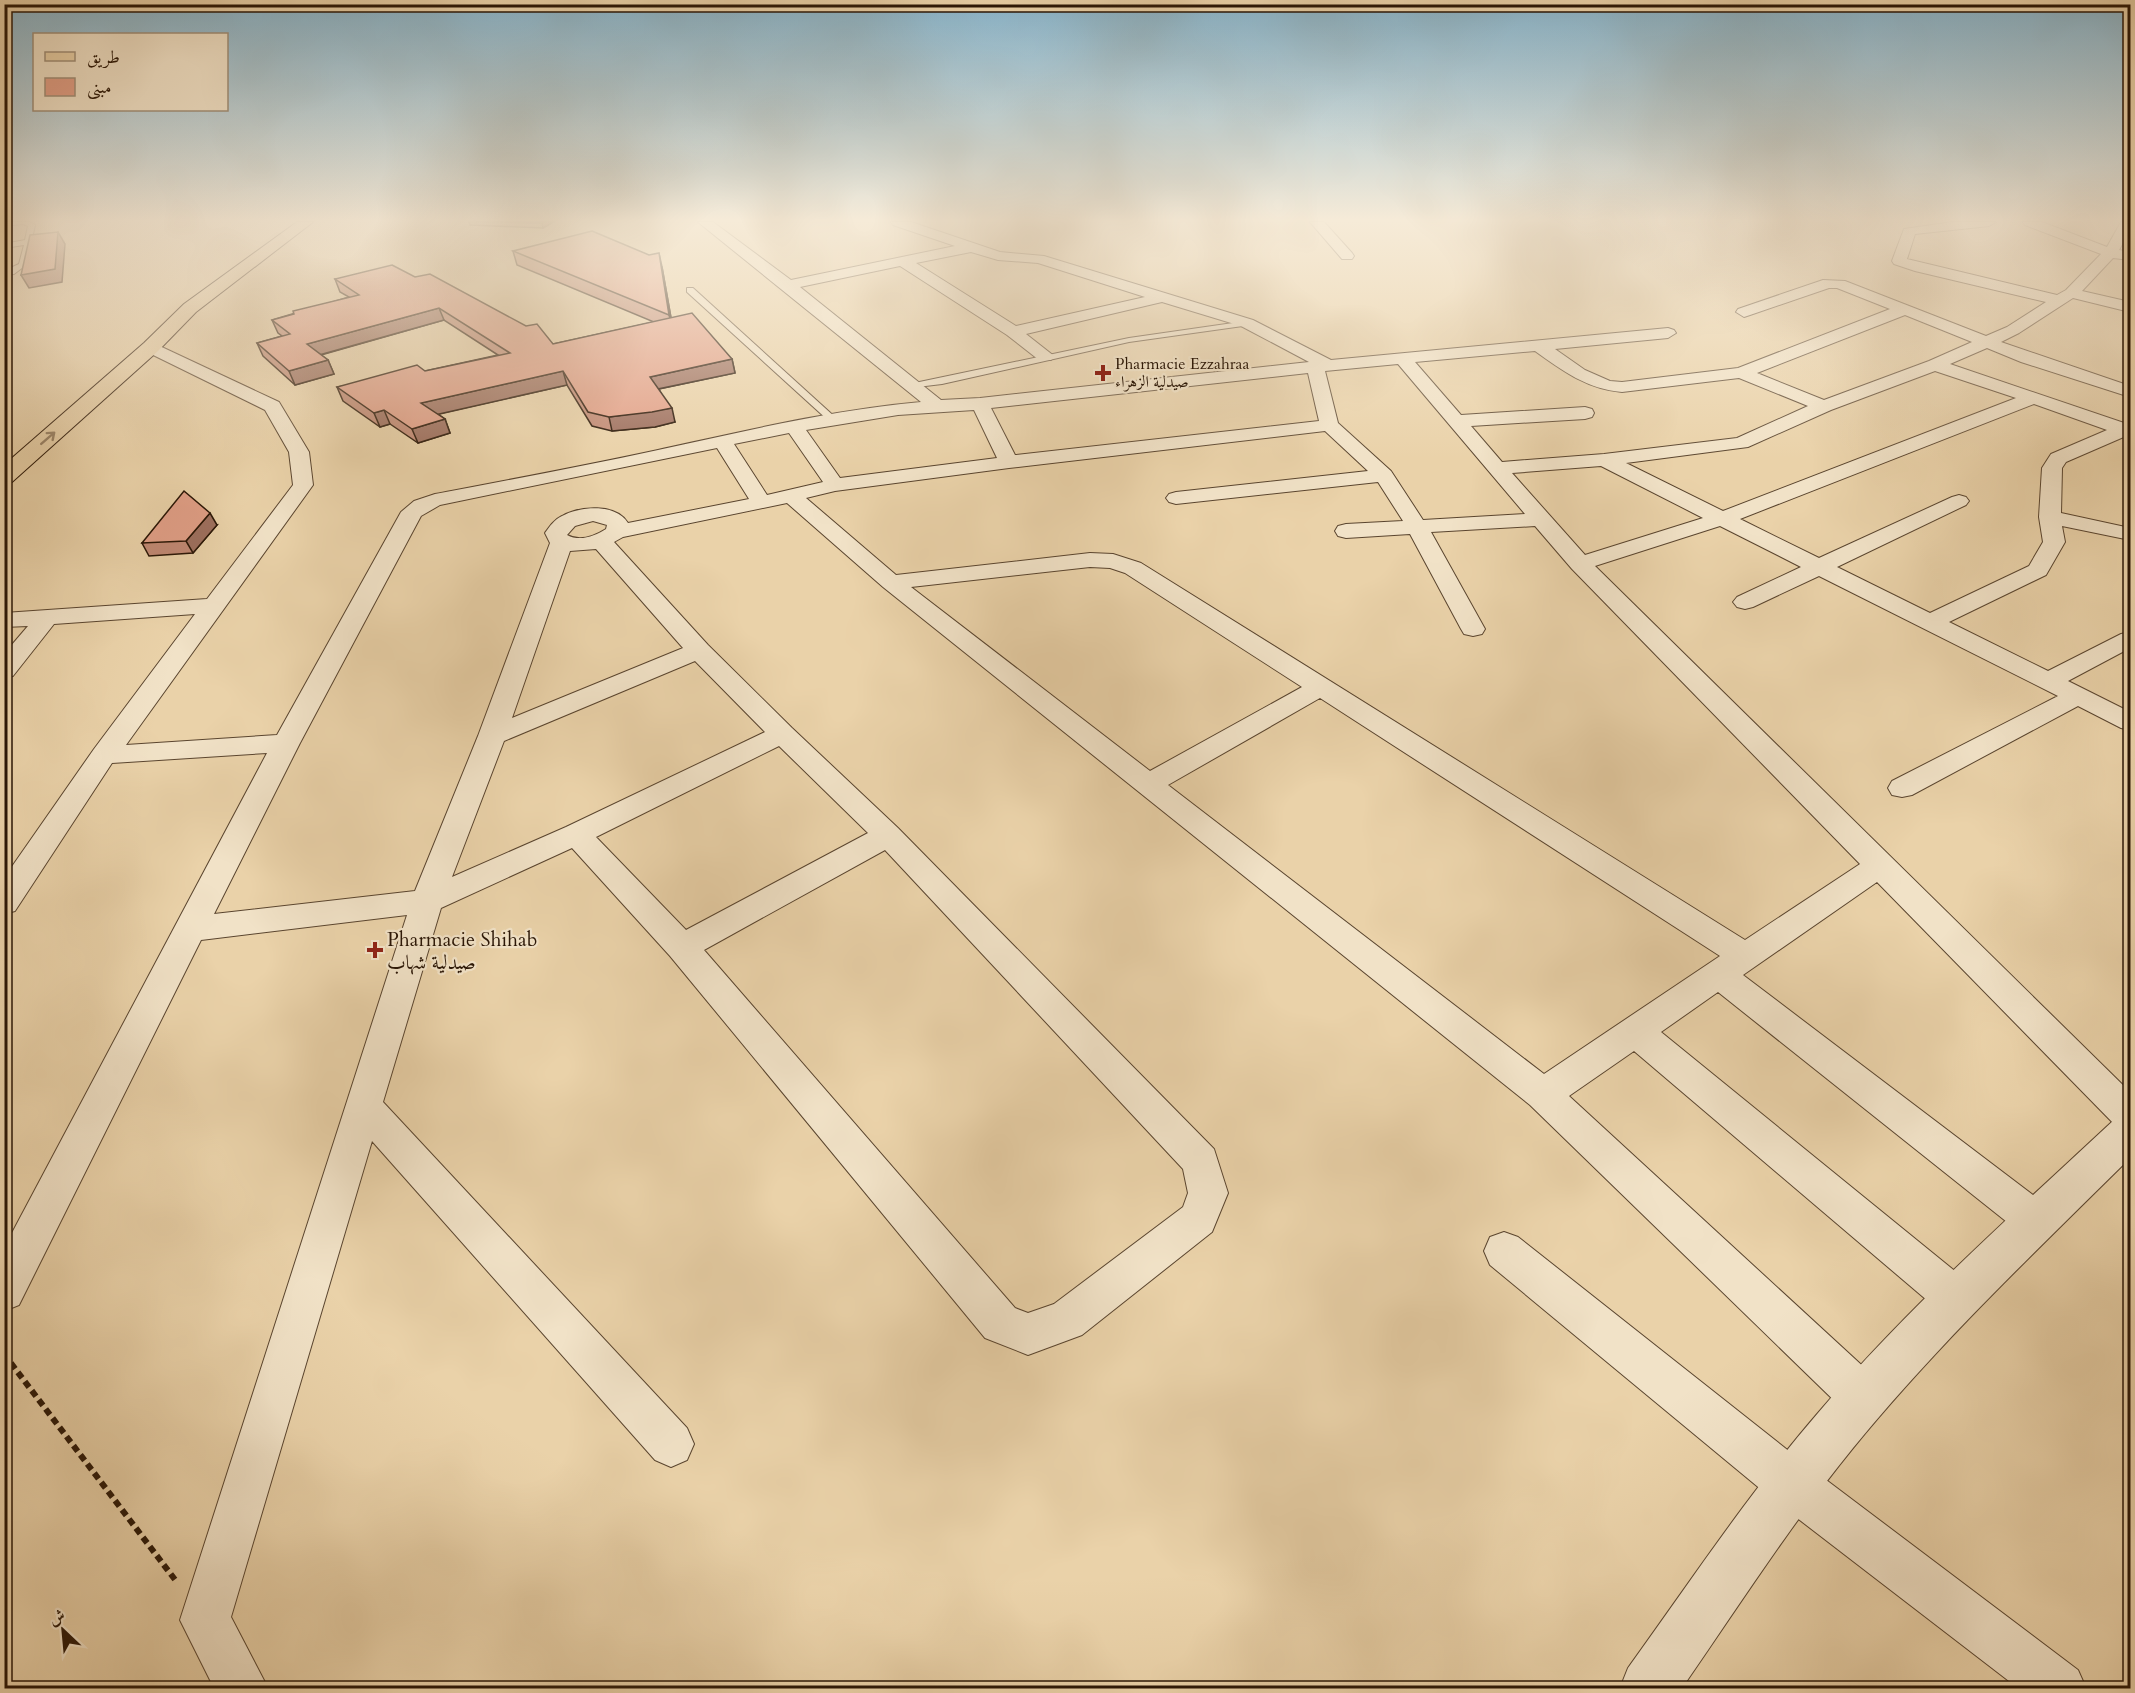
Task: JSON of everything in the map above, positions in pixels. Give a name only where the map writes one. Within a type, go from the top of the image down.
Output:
[{"type":"main road","points":[[4,457],[105,364],[181,301]]},
{"type":"main road","points":[[4,477],[199,301]]},
{"type":"street","points":[[807,301],[936,405]]},
{"type":"street","points":[[965,301],[1045,356]]},
{"type":"street","points":[[1013,332],[1146,301]]},
{"type":"street","points":[[1176,301],[1247,322],[1322,366]]},
{"type":"street","points":[[1744,312],[1776,301]]},
{"type":"street","points":[[1885,301],[2027,358],[2130,392]]},
{"type":"street","points":[[1497,468],[1604,460],[1741,443],[1824,406],[1988,342],[2013,330],[2059,301]]},
{"type":"street","points":[[2089,301],[2130,308]]},
{"type":"street","points":[[1540,346],[1594,383],[1605,387],[1622,387],[1741,373],[1906,309]]},
{"type":"street","points":[[4,1291],[286,743],[412,512],[421,505],[435,500],[558,478],[722,441],[833,420],[936,405],[980,404],[1322,366],[1668,333]]},
{"type":"street","points":[[4,903],[104,755],[303,485],[299,453],[272,406],[151,347]]},
{"type":"street","points":[[1403,359],[1580,564],[2130,1116]]},
{"type":"street","points":[[1935,364],[2128,430]]},
{"type":"street","points":[[1322,366],[1329,425],[1384,475],[1417,527],[1473,628]]},
{"type":"street","points":[[1741,373],[1824,406]]},
{"type":"street","points":[[1580,564],[1720,519],[2034,398]]},
{"type":"street","points":[[980,404],[1009,462]]},
{"type":"street","points":[[1457,421],[1585,413]]},
{"type":"street","points":[[558,478],[579,545],[608,536],[835,485],[1009,462],[1329,425]]},
{"type":"street","points":[[795,427],[835,485]]},
{"type":"street","points":[[1930,622],[2038,570],[2054,542],[2050,518],[2052,468],[2058,458],[2128,430]]},
{"type":"street","points":[[722,441],[762,503]]},
{"type":"street","points":[[1604,460],[2130,722]]},
{"type":"street","points":[[1176,498],[1384,475]]},
{"type":"street","points":[[791,496],[891,582],[1543,1094],[1864,1398]]},
{"type":"street","points":[[1746,602],[1959,501]]},
{"type":"street","points":[[242,1689],[205,1620],[427,901],[573,529],[604,516],[612,518],[618,526],[608,536]]},
{"type":"street","points":[[2050,518],[2130,534]]},
{"type":"street","points":[[1346,531],[1541,519]]},
{"type":"street","points":[[576,834],[681,947],[1000,1323],[1028,1334],[1067,1320],[1198,1219],[1208,1193],[1200,1161],[888,835],[782,734],[699,650],[608,536]]},
{"type":"street","points":[[891,582],[1090,560],[1113,561],[1133,568],[1321,687],[1732,965],[2036,1221]]},
{"type":"street","points":[[4,620],[213,606]]},
{"type":"street","points":[[4,671],[48,616]]},
{"type":"street","points":[[2048,681],[2130,639]]},
{"type":"street","points":[[492,736],[699,650]]},
{"type":"street","points":[[1148,784],[1321,687]]},
{"type":"street","points":[[1902,788],[2078,696]]},
{"type":"street","points":[[190,929],[427,901],[576,834],[782,734]]},
{"type":"street","points":[[104,755],[286,743]]},
{"type":"street","points":[[681,947],[888,835]]},
{"type":"street","points":[[1543,1094],[1881,864]]},
{"type":"street","points":[[1635,1031],[1957,1299]]},
{"type":"street","points":[[365,1107],[671,1444]]},
{"type":"street","points":[[1648,1689],[1792,1484],[1864,1398],[1957,1299],[2130,1132]]},
{"type":"street","points":[[1504,1251],[1792,1484],[2060,1689]]},
{"type":"lane","points":[[702,301],[833,420]]},
{"type":"lane","points":[[909,385],[942,381],[1045,356],[1129,340],[1247,322]]},
{"type":"path","points":[[4,1354],[205,1620]]},
{"type":"building","points":[[334,301],[480,301],[526,326],[537,324],[553,344],[692,313],[732,359],[650,377],[672,408],[609,417],[588,412],[563,371],[421,403],[445,419],[412,429],[384,410],[374,413],[337,387],[417,365],[425,371],[510,353],[439,308],[307,344],[328,360],[289,371],[257,343],[290,334],[272,320],[294,314],[293,311]]},
{"type":"building","points":[[635,301],[667,301],[669,315]]},
{"type":"building","points":[[184,491],[210,513],[186,541],[142,543]]},
{"type":"place","name":"Pharmacie Ezzahraa صيدلية الزهراء","points":[[1103,373]]},
{"type":"place","name":"Pharmacie Shihab صيدلية شهاب","points":[[375,950]]}]
